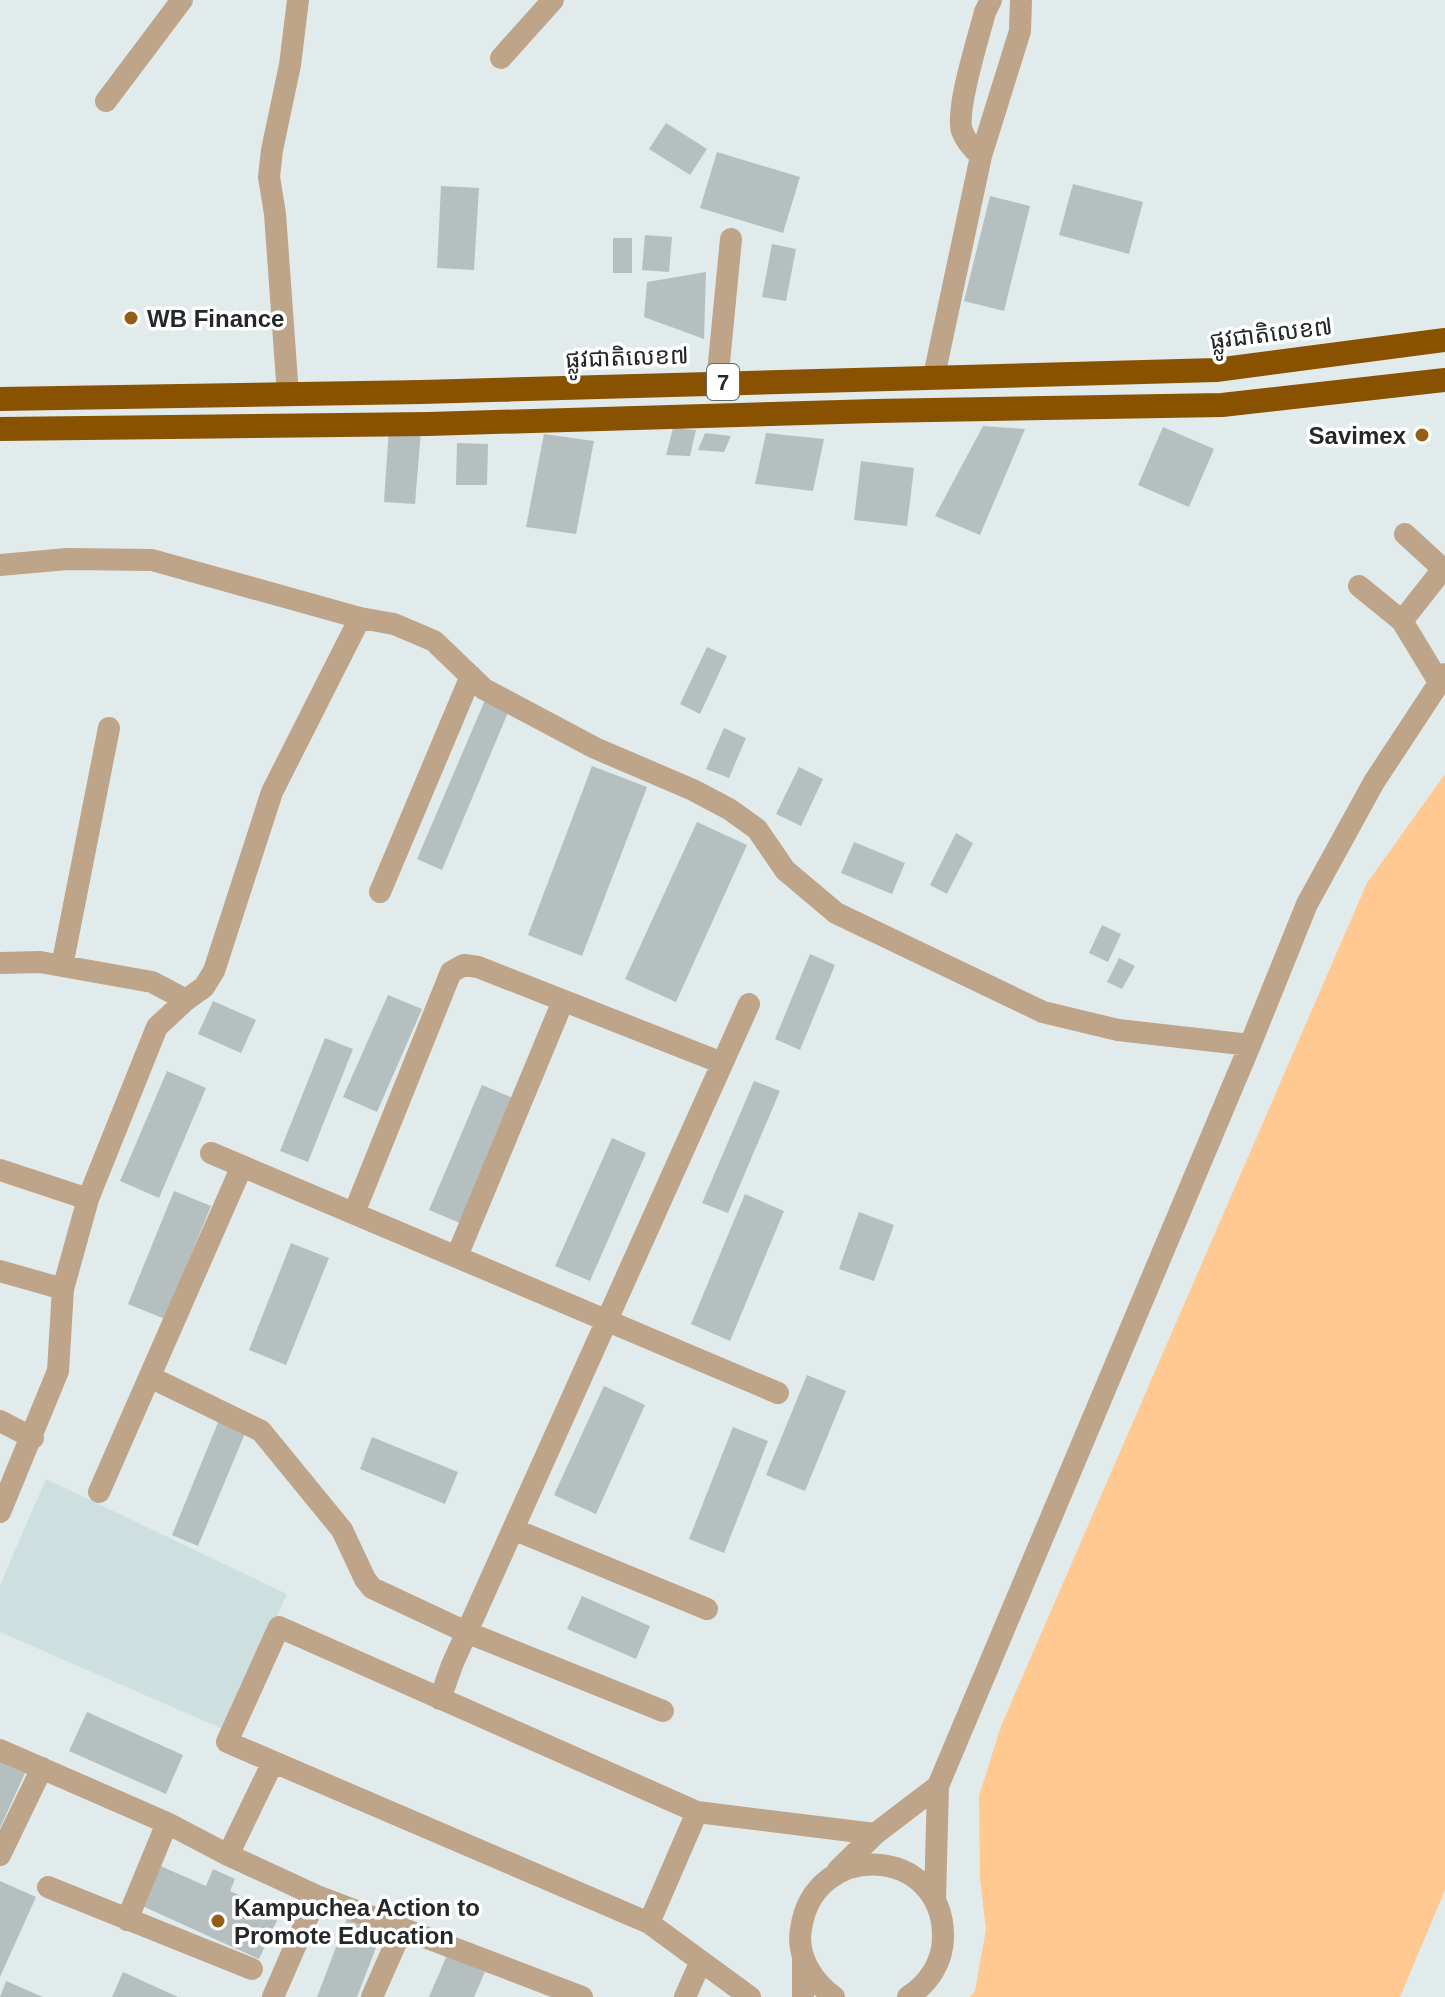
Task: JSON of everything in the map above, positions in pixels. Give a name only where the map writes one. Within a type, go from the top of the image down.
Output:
[{"type":"highway","name":"ផ្លូវជាតិលេខ៧","points":[[0,399],[422,392],[874,377],[1216,370],[1445,340]]},
{"type":"highway","points":[[1216,370],[1222,405]]},
{"type":"highway","points":[[874,377],[875,411]]},
{"type":"highway","name":"7","points":[[0,429],[428,424],[1222,405],[1445,380]]},
{"type":"highway","points":[[422,392],[428,424]]},
{"type":"street","points":[[106,101],[182,0]]},
{"type":"street","points":[[288,395],[275,214],[269,177],[290,65],[298,0]]},
{"type":"street","points":[[501,58],[553,0]]},
{"type":"street","points":[[981,156],[967,143],[960,127],[963,101],[985,12],[991,0]]},
{"type":"street","points":[[934,376],[981,156],[1020,31],[1021,0]]},
{"type":"street","points":[[717,383],[731,239]]},
{"type":"street","points":[[1402,621],[1444,570],[1405,534]]},
{"type":"street","points":[[0,565],[67,559],[152,560],[360,618],[394,624],[434,641],[484,689],[595,748],[729,809],[757,829],[785,870],[836,913],[1043,1012],[1118,1030],[1250,1045]]},
{"type":"street","points":[[935,1901],[938,1786],[1307,904],[1374,782],[1442,678],[1402,621],[1359,586]]},
{"type":"street","points":[[0,1512],[58,1371],[63,1289],[88,1199],[157,1027],[204,987],[214,971],[272,792],[360,618]]},
{"type":"street","points":[[380,892],[471,676]]},
{"type":"street","points":[[62,966],[109,728]]},
{"type":"street","points":[[0,963],[40,962],[152,982],[186,1000]]},
{"type":"street","points":[[354,1213],[451,972],[464,965],[478,967],[722,1063]]},
{"type":"street","points":[[457,1256],[563,1001]]},
{"type":"street","points":[[440,1699],[466,1632],[749,1004]]},
{"type":"street","points":[[211,1153],[778,1393]]},
{"type":"street","points":[[99,1492],[242,1166]]},
{"type":"street","points":[[0,1170],[88,1199]]},
{"type":"street","points":[[0,1271],[63,1289]]},
{"type":"street","points":[[150,1377],[261,1431],[342,1530],[372,1588],[466,1632],[663,1711]]},
{"type":"street","points":[[0,1421],[33,1438]]},
{"type":"street","points":[[513,1529],[707,1609]]},
{"type":"street","points":[[750,1997],[649,1923],[227,1742],[279,1627],[697,1812],[875,1834]]},
{"type":"street","points":[[0,1750],[167,1823],[317,1896],[582,1997]]},
{"type":"street","points":[[228,1855],[273,1762]]},
{"type":"street","points":[[0,1855],[42,1768]]},
{"type":"street","points":[[803,1997],[800,1934],[804,1910],[816,1890],[875,1834],[938,1786]]},
{"type":"street","points":[[649,1923],[697,1812]]},
{"type":"street","points":[[127,1920],[167,1823]]},
{"type":"street","points":[[834,1874],[855,1865],[879,1863],[902,1869],[921,1882],[935,1901],[943,1923],[943,1947],[935,1969],[921,1988],[908,1997]]},
{"type":"street","points":[[48,1887],[252,1969]]},
{"type":"street","points":[[273,1997],[317,1896]]},
{"type":"street","points":[[372,1997],[402,1929]]},
{"type":"street","points":[[803,1958],[814,1979],[834,1997]]},
{"type":"street","points":[[685,1997],[701,1961]]},
{"type":"shaded area","points":[[1445,774],[1445,1890],[1400,1997],[970,1997],[975,1991],[986,1929],[980,1879],[979,1796],[1001,1726],[1367,883]]},
{"type":"shaded area","points":[[46,1479],[287,1594],[225,1730],[0,1632],[0,1585]]},
{"type":"building","points":[[666,123],[707,149],[690,175],[649,149]]},
{"type":"building","points":[[717,152],[800,177],[783,233],[700,208]]},
{"type":"building","points":[[1073,184],[1143,202],[1129,254],[1059,235]]},
{"type":"building","points":[[441,186],[479,188],[474,270],[437,268]]},
{"type":"building","points":[[990,196],[1030,206],[1004,311],[964,301]]},
{"type":"building","points":[[645,235],[672,237],[669,272],[642,270]]},
{"type":"building","points":[[613,238],[632,238],[632,273],[613,273]]},
{"type":"building","points":[[772,244],[796,249],[786,301],[762,297]]},
{"type":"building","points":[[706,272],[704,339],[644,317],[647,282]]},
{"type":"building","points":[[983,426],[1025,429],[980,535],[935,516]]},
{"type":"building","points":[[389,427],[421,430],[415,504],[384,502]]},
{"type":"building","points":[[1163,427],[1214,449],[1189,507],[1138,485]]},
{"type":"building","points":[[673,428],[696,430],[690,456],[666,455]]},
{"type":"building","points":[[705,433],[731,436],[724,452],[698,450]]},
{"type":"building","points":[[766,433],[824,439],[813,491],[755,484]]},
{"type":"building","points":[[544,434],[594,441],[576,534],[526,527]]},
{"type":"building","points":[[457,443],[488,444],[487,485],[456,485]]},
{"type":"building","points":[[861,461],[914,468],[907,526],[854,520]]},
{"type":"building","points":[[707,647],[727,656],[700,714],[680,704]]},
{"type":"building","points":[[485,700],[509,710],[442,870],[417,859]]},
{"type":"building","points":[[724,728],[746,738],[729,778],[706,769]]},
{"type":"building","points":[[592,766],[647,787],[582,956],[528,935]]},
{"type":"building","points":[[799,767],[823,779],[801,826],[776,814]]},
{"type":"building","points":[[697,822],[747,845],[676,1002],[625,979]]},
{"type":"building","points":[[956,833],[973,843],[947,894],[930,885]]},
{"type":"building","points":[[854,842],[905,863],[892,894],[841,873]]},
{"type":"building","points":[[1102,925],[1121,934],[1108,962],[1089,953]]},
{"type":"building","points":[[810,954],[835,965],[800,1050],[775,1039]]},
{"type":"building","points":[[1119,958],[1135,966],[1122,989],[1107,982]]},
{"type":"building","points":[[388,995],[422,1009],[377,1112],[343,1097]]},
{"type":"building","points":[[213,1001],[256,1020],[241,1053],[198,1034]]},
{"type":"building","points":[[325,1038],[353,1049],[308,1162],[280,1151]]},
{"type":"building","points":[[167,1071],[206,1088],[159,1198],[120,1181]]},
{"type":"building","points":[[754,1081],[780,1091],[728,1213],[702,1203]]},
{"type":"building","points":[[482,1085],[513,1098],[460,1223],[429,1210]]},
{"type":"building","points":[[612,1138],[646,1153],[590,1281],[555,1266]]},
{"type":"building","points":[[174,1191],[211,1206],[165,1319],[128,1304]]},
{"type":"building","points":[[745,1194],[784,1211],[730,1341],[691,1324]]},
{"type":"building","points":[[859,1212],[894,1225],[874,1281],[839,1269]]},
{"type":"building","points":[[291,1243],[329,1258],[286,1365],[249,1350]]},
{"type":"building","points":[[807,1375],[846,1391],[805,1491],[766,1475]]},
{"type":"building","points":[[604,1386],[645,1405],[596,1514],[554,1495]]},
{"type":"building","points":[[219,1420],[246,1431],[198,1546],[172,1535]]},
{"type":"building","points":[[733,1427],[768,1441],[724,1553],[689,1539]]},
{"type":"building","points":[[372,1437],[458,1472],[445,1504],[360,1469]]},
{"type":"building","points":[[582,1596],[650,1626],[636,1659],[567,1629]]},
{"type":"building","points":[[87,1712],[183,1755],[166,1794],[69,1751]]},
{"type":"building","points":[[0,1759],[26,1771],[0,1828]]},
{"type":"building","points":[[156,1864],[206,1886],[213,1869],[235,1879],[230,1891],[280,1914],[259,1959],[138,1904]]},
{"type":"building","points":[[0,1881],[36,1897],[0,1977]]},
{"type":"building","points":[[349,1913],[384,1927],[357,1997],[317,1997]]},
{"type":"building","points":[[447,1955],[485,1972],[474,1997],[429,1997]]},
{"type":"building","points":[[123,1972],[178,1997],[112,1997]]},
{"type":"building","points":[[6,1981],[43,1997],[0,1997]]},
{"type":"place","name":"WB Finance","points":[[131,318]]},
{"type":"place","name":"Savimex","points":[[1422,435]]},
{"type":"place","name":"Kampuchea Action to Promote Education","points":[[218,1921]]}]
